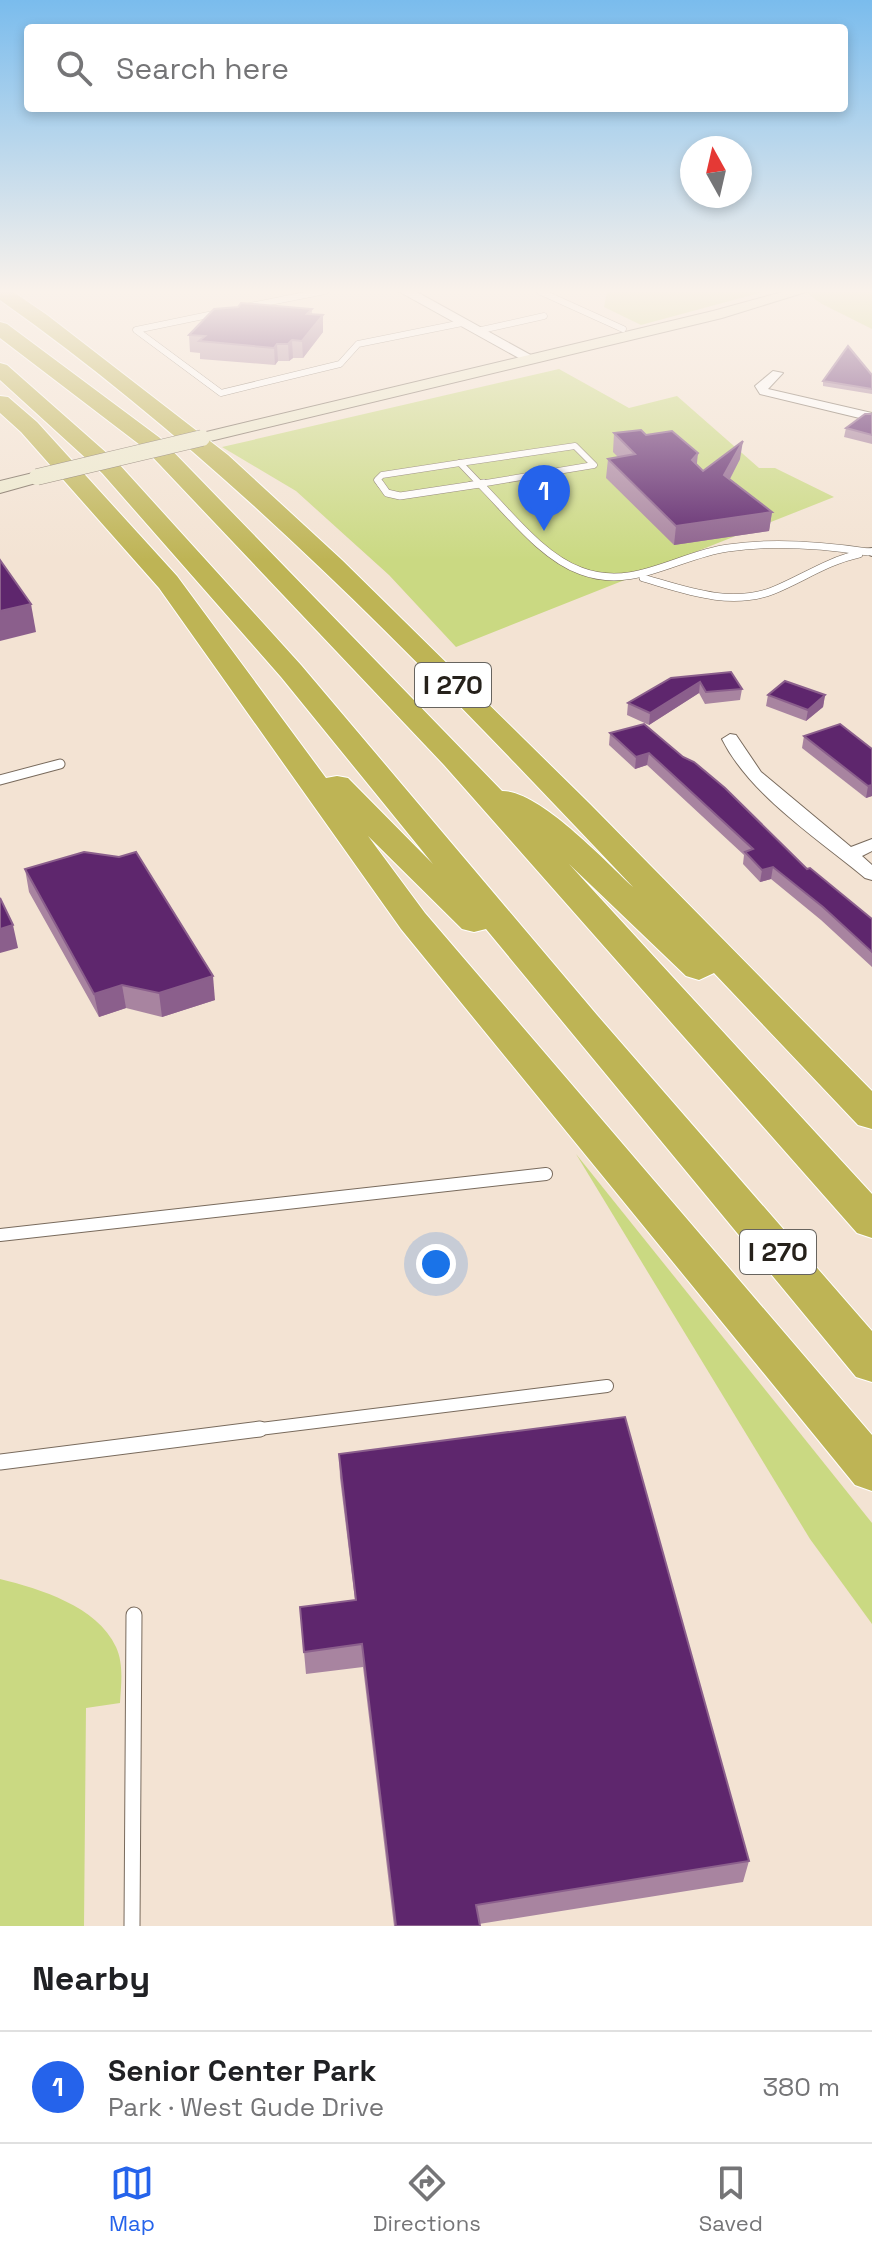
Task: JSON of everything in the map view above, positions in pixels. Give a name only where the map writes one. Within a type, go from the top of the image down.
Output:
[{"type":"highway","name":"I 270","points":[[13,381],[110,468],[291,671],[584,1024],[872,1363]]},
{"type":"highway","name":"I 270","points":[[70,381],[152,443],[477,783],[872,1222]]},
{"type":"highway","name":"I 270","points":[[119,381],[220,460],[333,565],[579,811],[872,1115]]},
{"type":"highway","name":"I 270","points":[[0,402],[29,427],[168,582],[413,921],[872,1470]]},
{"type":"highway","points":[[245,688],[419,869],[584,1024]]},
{"type":"highway","points":[[477,783],[546,824],[872,1131]]},
{"type":"main road","points":[[0,475],[33,472],[420,381]]},
{"type":"main road","points":[[0,487],[33,472]]},
{"type":"street","points":[[767,381],[761,386],[764,391],[872,417]]},
{"type":"street","points":[[730,739],[741,760],[755,776],[872,874]]},
{"type":"street","points":[[850,855],[872,844]]},
{"type":"lane","points":[[205,381],[221,393],[271,381]]},
{"type":"lane","points":[[575,446],[594,465],[400,496],[387,493],[377,480],[382,475],[460,463],[575,446]]},
{"type":"lane","points":[[460,463],[564,562],[597,576],[640,578],[710,598],[748,598],[771,592],[849,555],[870,552]]},
{"type":"lane","points":[[640,578],[710,551],[762,544],[793,543],[870,552]]},
{"type":"lane","points":[[674,564],[673,577],[681,588]]},
{"type":"lane","points":[[0,780],[60,764]]},
{"type":"lane","points":[[0,1235],[546,1174]]},
{"type":"lane","points":[[0,1462],[607,1386]]},
{"type":"lane","points":[[132,1926],[134,1615]]},
{"type":"green space","points":[[508,381],[580,381],[629,408],[677,396],[759,468],[775,468],[834,497],[456,647],[389,575],[296,491],[222,447]]},
{"type":"green space","points":[[576,1154],[872,1523],[872,1624],[810,1539]]},
{"type":"green space","points":[[0,1579],[49,1594],[81,1610],[107,1633],[119,1654],[120,1703],[86,1708],[84,1926],[0,1926]]},
{"type":"building","points":[[823,381],[872,381],[872,389]]},
{"type":"building","points":[[865,414],[872,414],[872,435],[846,428]]},
{"type":"building","points":[[641,430],[646,435],[672,431],[698,453],[692,460],[703,471],[743,441],[724,475],[772,512],[676,526],[608,459],[635,454],[614,433]]},
{"type":"building","points":[[0,560],[31,604],[0,611]]},
{"type":"building","points":[[731,672],[742,689],[706,692],[700,682],[650,713],[628,703],[671,678]]},
{"type":"building","points":[[785,681],[825,695],[808,710],[768,695]]},
{"type":"building","points":[[644,724],[725,788],[807,869],[810,868],[872,919],[872,952],[773,867],[762,870],[745,852],[753,849],[649,753],[636,757],[610,733]]},
{"type":"building","points":[[840,724],[872,749],[872,785],[868,786],[804,736]]},
{"type":"building","points":[[84,852],[119,857],[136,852],[213,976],[159,993],[122,985],[94,994],[25,869]]},
{"type":"building","points":[[0,898],[13,925],[0,929]]},
{"type":"building","points":[[625,1417],[749,1861],[476,1905],[480,1926],[396,1926],[362,1644],[304,1652],[300,1607],[356,1600],[339,1454]]},
{"type":"place","name":"Senior Center Park","points":[[544,531]]}]
